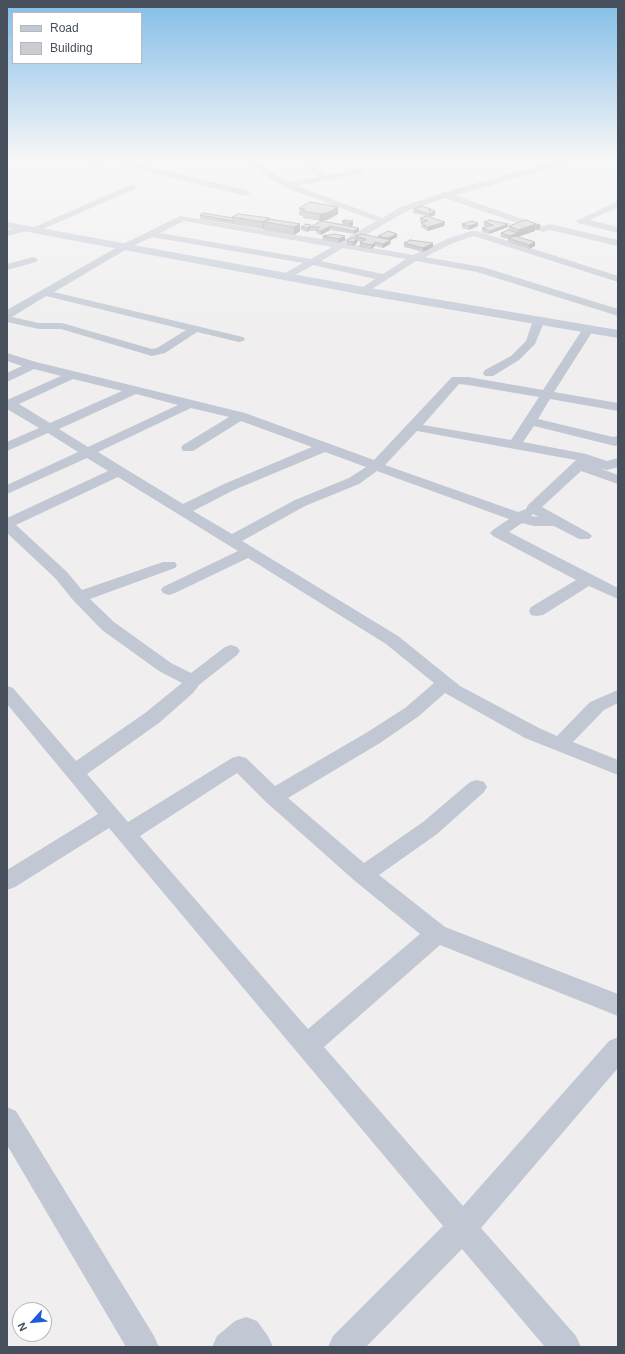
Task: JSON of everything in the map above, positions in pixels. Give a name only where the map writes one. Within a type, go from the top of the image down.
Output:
[{"type":"street","points":[[7,233],[29,229],[43,223]]},
{"type":"street","points":[[7,315],[124,247],[173,223]]},
{"type":"street","points":[[213,223],[479,269],[618,313]]},
{"type":"street","points":[[286,277],[380,223]]},
{"type":"street","points":[[529,223],[543,228],[550,227],[618,243]]},
{"type":"street","points":[[590,223],[618,230]]},
{"type":"street","points":[[7,225],[364,291],[618,334]]},
{"type":"street","points":[[364,291],[416,257],[450,241],[474,233],[618,279]]},
{"type":"street","points":[[152,234],[312,262],[385,278]]},
{"type":"street","points":[[7,266],[33,260]]},
{"type":"street","points":[[46,293],[239,339]]},
{"type":"street","points":[[602,308],[616,301]]},
{"type":"street","points":[[7,319],[39,326],[62,326],[152,353],[161,351],[196,328]]},
{"type":"street","points":[[489,373],[515,358],[531,342],[539,320]]},
{"type":"street","points":[[515,445],[588,329]]},
{"type":"street","points":[[7,357],[32,365],[240,416],[534,522],[558,521]]},
{"type":"street","points":[[7,378],[32,365]]},
{"type":"street","points":[[8,405],[72,375]]},
{"type":"street","points":[[231,541],[300,503],[354,480],[376,466],[414,428],[442,394],[456,380],[618,407]]},
{"type":"street","points":[[7,447],[135,390]]},
{"type":"street","points":[[7,490],[89,453],[192,403]]},
{"type":"street","points":[[8,405],[50,428],[117,472],[392,640],[454,690],[532,733],[618,768]]},
{"type":"street","points":[[188,448],[240,416]]},
{"type":"street","points":[[530,421],[615,442],[618,440]]},
{"type":"street","points":[[414,428],[515,445],[582,462],[607,466],[618,462]]},
{"type":"street","points":[[181,511],[229,487],[324,446]]},
{"type":"street","points":[[582,462],[618,480]]},
{"type":"street","points":[[582,462],[533,508],[498,533],[618,594]]},
{"type":"street","points":[[117,472],[7,524],[61,575],[79,597],[108,626],[165,667],[192,681]]},
{"type":"street","points":[[533,508],[584,536]]},
{"type":"street","points":[[169,590],[249,552]]},
{"type":"street","points":[[79,597],[169,565]]},
{"type":"street","points":[[536,610],[588,580]]},
{"type":"street","points":[[74,773],[152,718],[187,689],[192,681],[231,651]]},
{"type":"street","points":[[273,796],[373,738],[412,712],[445,683]]},
{"type":"street","points":[[7,692],[306,1046],[565,1347]]},
{"type":"street","points":[[560,744],[597,706],[618,696]]},
{"type":"street","points":[[126,834],[239,763],[273,796],[363,875],[407,912],[437,934],[618,1005]]},
{"type":"street","points":[[363,875],[430,828],[477,787]]},
{"type":"street","points":[[7,881],[111,816]]},
{"type":"street","points":[[306,1046],[437,934]]},
{"type":"street","points":[[344,1347],[463,1227],[618,1049]]},
{"type":"street","points":[[7,1120],[143,1347]]},
{"type":"street","points":[[228,1347],[246,1332],[257,1347]]},
{"type":"building","points":[[271,223],[300,224],[294,227]]},
{"type":"building","points":[[318,223],[334,223],[359,228],[354,231],[330,226],[321,231],[316,230],[320,227],[310,227]]},
{"type":"building","points":[[421,223],[441,223],[428,227]]},
{"type":"building","points":[[465,223],[477,223],[469,226],[462,224]]},
{"type":"building","points":[[488,223],[508,224],[490,231],[482,228],[493,225]]},
{"type":"building","points":[[517,223],[536,224],[518,230],[509,226]]},
{"type":"building","points":[[306,224],[311,225],[307,228],[301,227]]},
{"type":"building","points":[[508,230],[518,233],[510,236],[501,233]]},
{"type":"building","points":[[388,231],[397,234],[388,238],[378,236]]},
{"type":"building","points":[[335,234],[345,236],[339,239],[323,236]]},
{"type":"building","points":[[361,234],[391,240],[383,244],[375,242],[372,245],[360,243],[366,239],[355,236]]},
{"type":"building","points":[[515,236],[535,242],[529,245],[508,238]]},
{"type":"building","points":[[352,238],[358,239],[353,242],[347,241]]},
{"type":"building","points":[[410,240],[433,243],[423,248],[404,243]]}]
